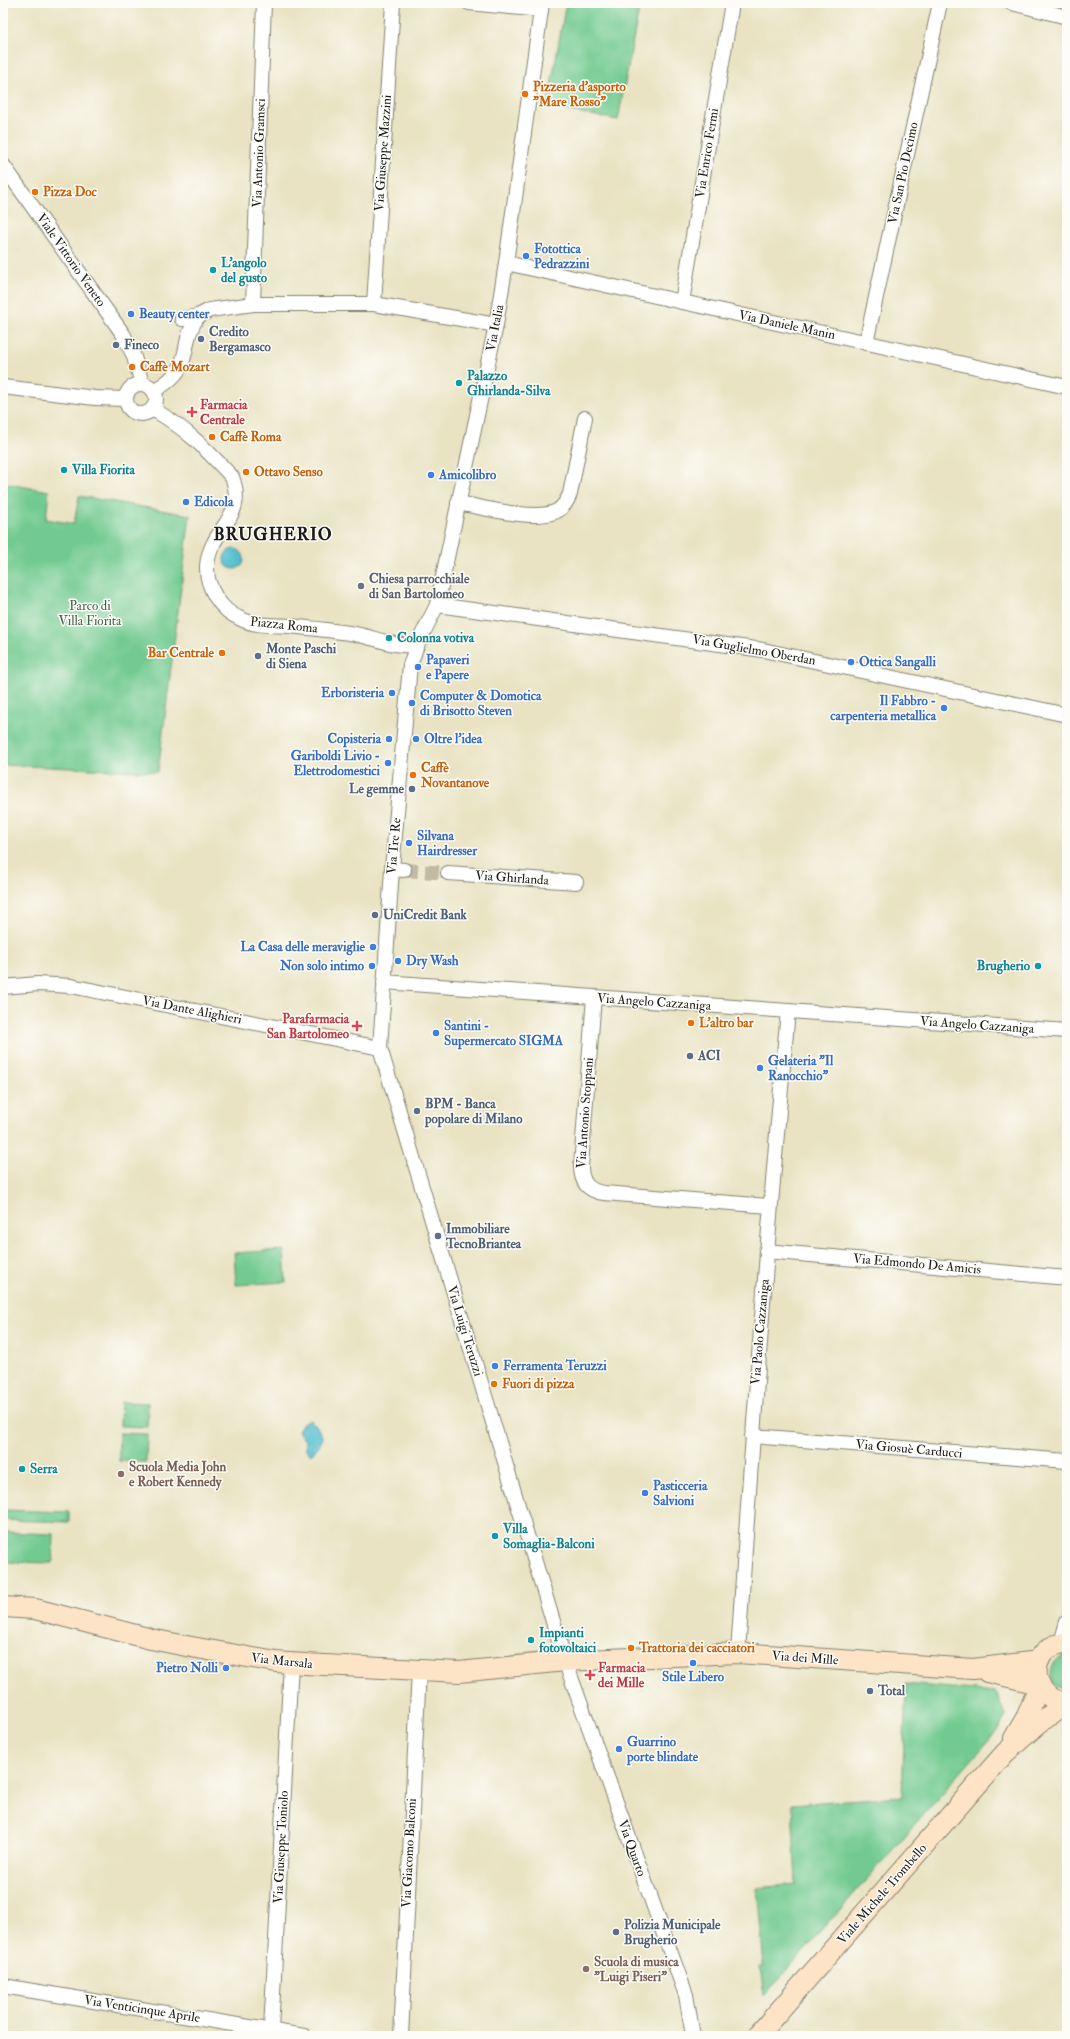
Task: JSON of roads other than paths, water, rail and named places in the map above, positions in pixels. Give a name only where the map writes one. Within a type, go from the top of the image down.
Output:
[{"type":"main road","name":"Via Marsala","points":[[3,1607],[36,1609],[151,1640],[276,1662],[458,1672],[565,1661]]},
{"type":"main road","points":[[1064,1643],[1051,1646],[1044,1653],[1038,1661],[1036,1673],[1039,1685],[1050,1699],[1067,1703]]},
{"type":"main road","name":"Via dei Mille","points":[[565,1661],[738,1653],[973,1669],[1039,1685]]},
{"type":"main road","name":"Via dei Mille","points":[[973,1669],[1038,1661]]},
{"type":"main road","name":"Viale Michele Trombello","points":[[1005,1753],[1027,1716],[1039,1685]]},
{"type":"main road","name":"Viale Michele Trombello","points":[[758,2036],[1005,1753],[1040,1723],[1067,1703]]},
{"type":"street","name":"Via Antonio Gramsci","points":[[253,304],[264,3]]},
{"type":"street","name":"Via Giuseppe Mazzini","points":[[374,304],[393,3]]},
{"type":"street","points":[[469,3],[542,7]]},
{"type":"street","name":"Via Enrico Fermi","points":[[682,302],[732,3]]},
{"type":"street","name":"Via San Pio Decimo","points":[[866,343],[940,3]]},
{"type":"street","points":[[1012,3],[1067,16]]},
{"type":"street","name":"Via Italia","points":[[417,645],[437,605],[496,325],[542,7]]},
{"type":"street","name":"Viale Vittorio Veneto","points":[[3,165],[130,346],[142,383]]},
{"type":"street","name":"Via Daniele Manin","points":[[506,263],[1067,387]]},
{"type":"street","points":[[182,319],[198,316],[210,310],[253,304],[374,304],[496,325]]},
{"type":"street","points":[[110,316],[126,322]]},
{"type":"street","points":[[155,390],[168,382],[180,369],[192,328],[198,316]]},
{"type":"street","points":[[142,383],[147,384],[155,390],[157,400],[152,409],[148,412],[138,414],[129,408],[126,394],[132,386],[142,383]]},
{"type":"street","points":[[3,387],[101,399],[126,399]]},
{"type":"street","name":"Piazza Roma","points":[[152,409],[175,422],[232,477],[237,493],[235,506],[211,547],[207,566],[211,586],[218,601],[226,610],[240,619],[254,623],[351,633],[396,645],[417,645]]},
{"type":"street","points":[[458,503],[528,515],[548,514],[559,509],[566,503],[570,494],[585,418]]},
{"type":"street","name":"Via Guglielmo Oberdan","points":[[437,605],[756,649],[1067,715]]},
{"type":"street","name":"Via Tre Re","points":[[380,1048],[384,982],[398,869],[410,671],[417,645]]},
{"type":"street","name":"Via Ghirlanda","points":[[448,873],[576,882]]},
{"type":"street","name":"Via Angelo Cazzaniga","points":[[384,982],[1067,1031]]},
{"type":"street","name":"Via Dante Alighieri","points":[[3,987],[38,984],[71,986],[380,1048]]},
{"type":"street","name":"Via Antonio Stoppani","points":[[594,997],[581,1166],[582,1177],[586,1186],[594,1191],[604,1193],[770,1206]]},
{"type":"street","name":"Via Paolo Cazzaniga","points":[[738,1653],[766,1251],[788,1011]]},
{"type":"street","name":"Via Luigi Teruzzi","points":[[380,1048],[565,1661]]},
{"type":"street","name":"Via Edmondo De Amicis","points":[[766,1251],[1067,1278]]},
{"type":"street","name":"Via Giosuè Carducci","points":[[752,1436],[1067,1461]]},
{"type":"street","points":[[1064,1643],[1067,1622]]},
{"type":"street","name":"Via Quarto","points":[[565,1661],[686,1995],[693,2036]]},
{"type":"street","name":"Via Giuseppe Toniolo","points":[[271,2030],[291,1663]]},
{"type":"street","name":"Via Giacomo Balconi","points":[[401,2036],[419,1670]]},
{"type":"street","name":"Via Venticinque Aprile","points":[[3,1986],[304,2036]]},
{"type":"water","points":[[234,549],[241,552],[244,559],[241,566],[234,569],[227,566],[224,559],[227,552]]},
{"type":"water","points":[[310,1420],[316,1425],[323,1438],[311,1455],[306,1450],[306,1442],[298,1431],[305,1421]]},
{"type":"tunnel","points":[[404,870],[448,873]]},
{"type":"place","name":"Pizzeria d'asporto \"Mare Rosso\"","points":[[525,94]]},
{"type":"place","name":"Pizza Doc","points":[[35,192]]},
{"type":"place","name":"Fotottica Pedrazzini","points":[[526,256]]},
{"type":"place","name":"L'angolo del gusto","points":[[213,270]]},
{"type":"place","name":"Beauty center","points":[[131,314]]},
{"type":"place","name":"Credito Bergamasco","points":[[201,339]]},
{"type":"place","name":"Fineco","points":[[116,345]]},
{"type":"place","name":"Caffè Mozart","points":[[132,367]]},
{"type":"place","name":"Palazzo Ghirlanda-Silva","points":[[459,383]]},
{"type":"place","name":"Farmacia Centrale","points":[[192,412]]},
{"type":"place","name":"Caffè Roma","points":[[212,437]]},
{"type":"place","name":"Villa Fiorita","points":[[64,470]]},
{"type":"place","name":"Ottavo Senso","points":[[246,472]]},
{"type":"place","name":"Amicolibro","points":[[431,475]]},
{"type":"place","name":"Edicola","points":[[186,502]]},
{"type":"place","name":"Chiesa parrocchiale di San Bartolomeo","points":[[361,586]]},
{"type":"place","name":"Colonna votiva","points":[[389,638]]},
{"type":"place","name":"Bar Centrale","points":[[222,653]]},
{"type":"place","name":"Monte Paschi di Siena","points":[[258,656]]},
{"type":"place","name":"Ottica Sangalli","points":[[851,662]]},
{"type":"place","name":"Papaveri e Papere","points":[[418,667]]},
{"type":"place","name":"Erboristeria","points":[[392,693]]},
{"type":"place","name":"Computer & Domotica di Brisotto Steven","points":[[412,703]]},
{"type":"place","name":"Il Fabbro - carpenteria metallica","points":[[944,708]]},
{"type":"place","name":"Copisteria","points":[[389,739]]},
{"type":"place","name":"Oltre l'idea","points":[[416,739]]},
{"type":"place","name":"Gariboldi Livio - Elettrodomestici","points":[[388,763]]},
{"type":"place","name":"Caffè Novantanove","points":[[413,775]]},
{"type":"place","name":"Le gemme","points":[[412,789]]},
{"type":"place","name":"Silvana Hairdresser","points":[[409,843]]},
{"type":"place","name":"UniCredit Bank","points":[[375,915]]},
{"type":"place","name":"La Casa delle meraviglie","points":[[373,947]]},
{"type":"place","name":"Dry Wash","points":[[398,961]]},
{"type":"place","name":"Non solo intimo","points":[[372,966]]},
{"type":"place","name":"Brugherio","points":[[1038,966]]},
{"type":"place","name":"L'altro bar","points":[[691,1023]]},
{"type":"place","name":"Parafarmacia San Bartolomeo","points":[[357,1026]]},
{"type":"place","name":"Santini - Supermercato SIGMA","points":[[436,1033]]},
{"type":"place","name":"ACI","points":[[690,1056]]},
{"type":"place","name":"Gelateria \"Il Ranocchio\"","points":[[760,1068]]},
{"type":"place","name":"BPM - Banca popolare di Milano","points":[[417,1111]]},
{"type":"place","name":"Immobiliare TecnoBriantea","points":[[438,1236]]},
{"type":"place","name":"Ferramenta Teruzzi","points":[[495,1366]]},
{"type":"place","name":"Fuori di pizza","points":[[494,1384]]},
{"type":"place","name":"Serra","points":[[22,1469]]},
{"type":"place","name":"Scuola Media John e Robert Kennedy","points":[[121,1474]]},
{"type":"place","name":"Pasticceria Salvioni","points":[[645,1493]]},
{"type":"place","name":"Villa Somaglia-Balconi","points":[[495,1536]]},
{"type":"place","name":"Impianti fotovoltaici","points":[[531,1640]]},
{"type":"place","name":"Trattoria dei cacciatori","points":[[631,1648]]},
{"type":"place","name":"Stile Libero","points":[[693,1663]]},
{"type":"place","name":"Pietro Nolli","points":[[226,1668]]},
{"type":"place","name":"Farmacia dei Mille","points":[[590,1675]]},
{"type":"place","name":"Total","points":[[870,1691]]},
{"type":"place","name":"Guarrino porte blindate","points":[[619,1749]]},
{"type":"place","name":"Polizia Municipale Brugherio","points":[[616,1932]]},
{"type":"place","name":"Scuola di musica \"Luigi Piseri\"","points":[[586,1969]]},
{"type":"district","name":"BRUGHERIO","points":[[273,534]]},
{"type":"park label","name":"Parco di Villa Fiorita","points":[[90,614]]}]
